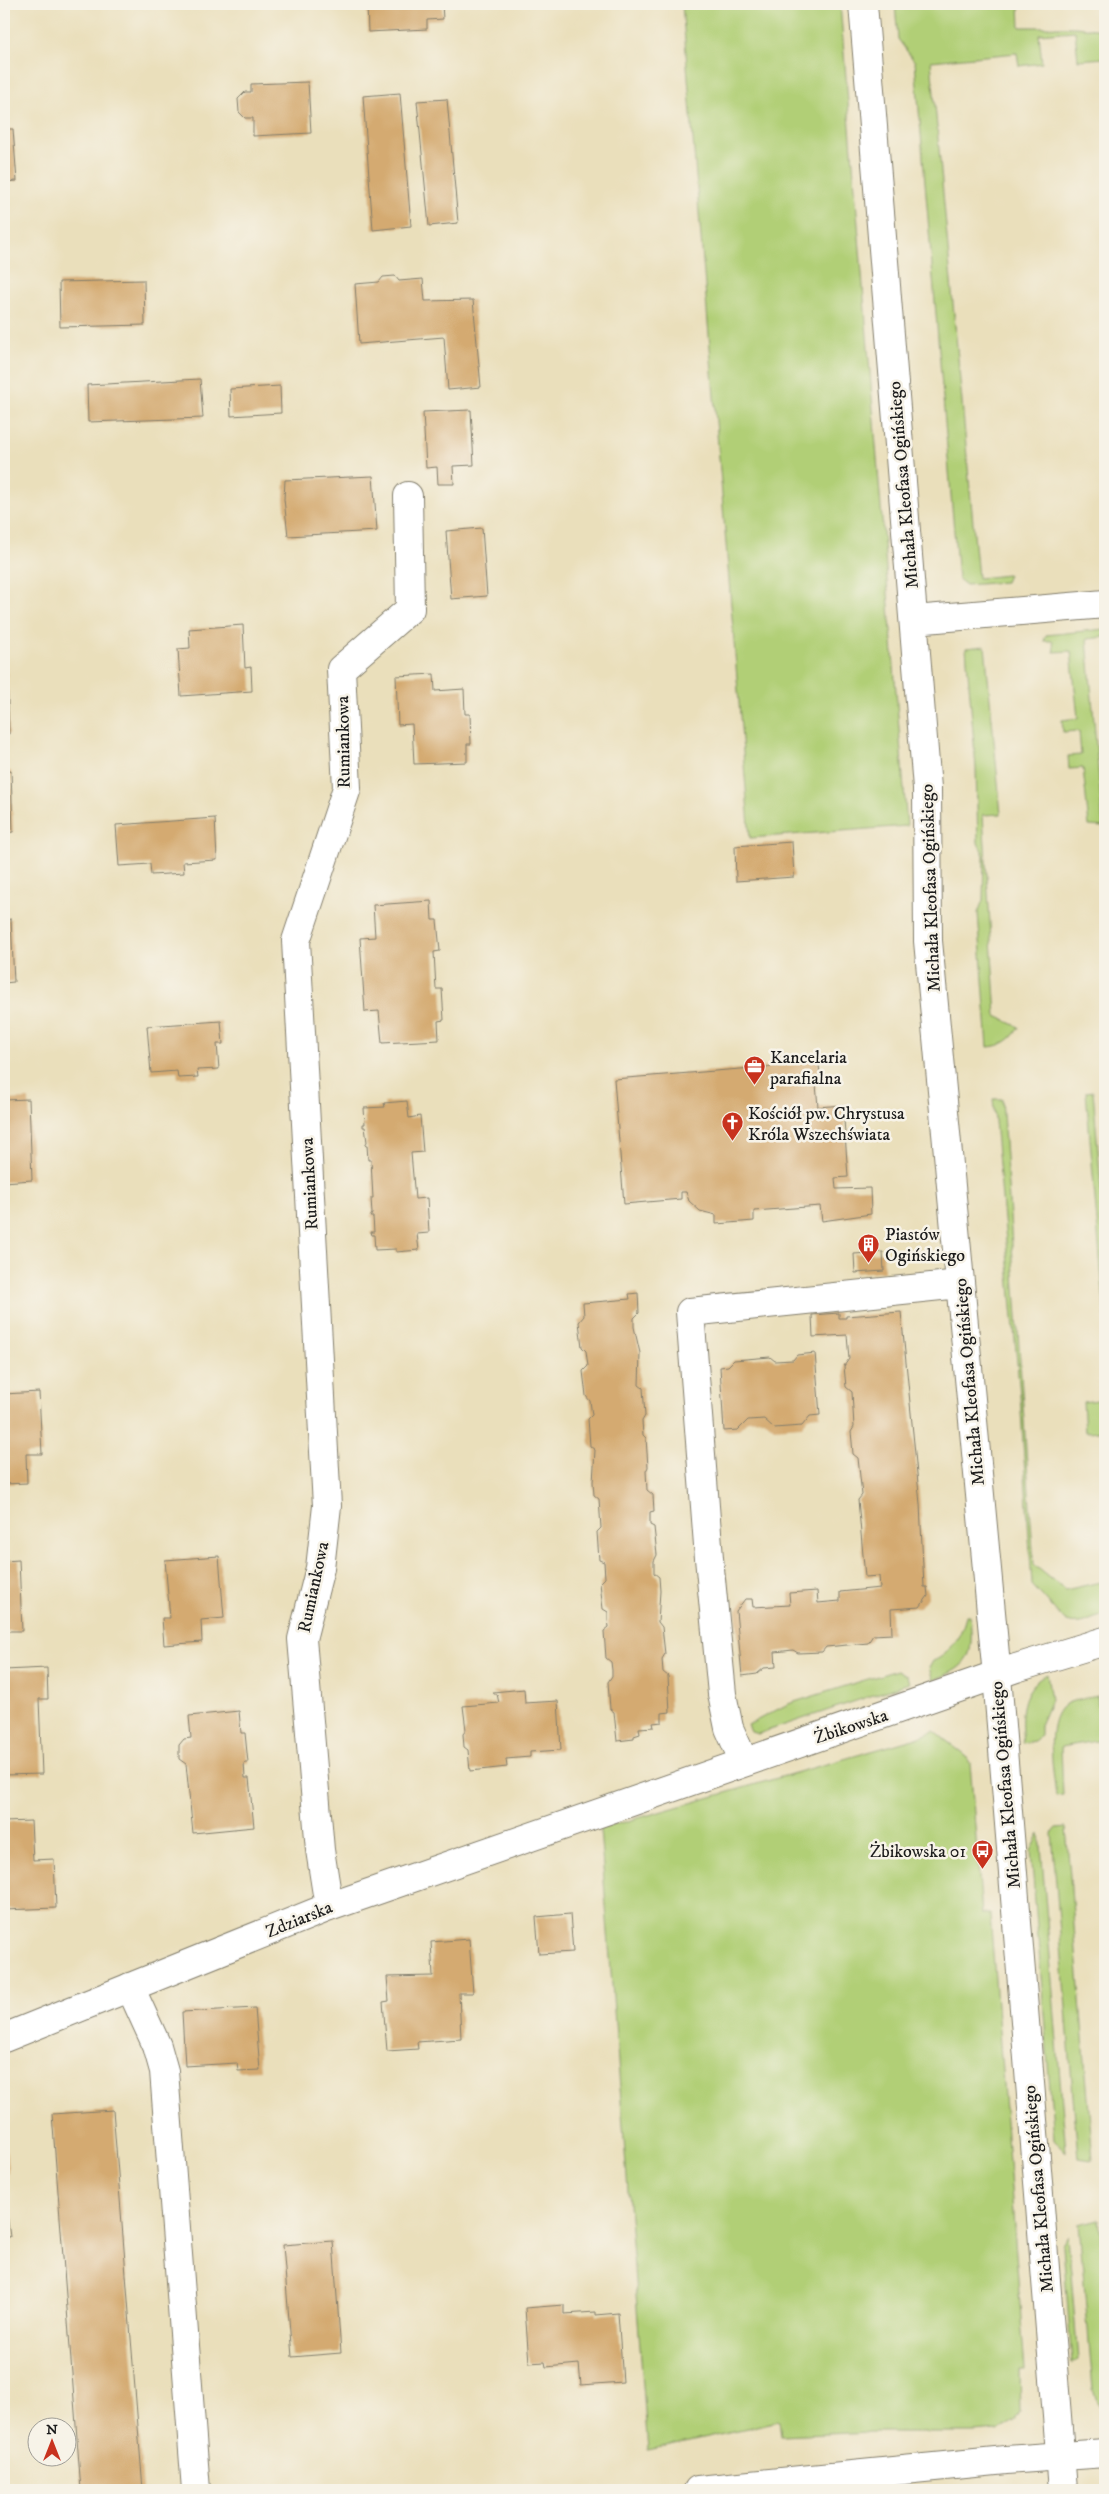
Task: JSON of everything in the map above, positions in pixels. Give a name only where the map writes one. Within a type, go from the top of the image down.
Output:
[{"type":"street","name":"Michała Kleofasa Ogińskiego","points":[[863,4],[927,788],[928,940],[997,1676],[1062,2490]]},
{"type":"street","name":"Rumiankowa","points":[[329,1907],[320,1850],[302,1638],[320,1568],[327,1506],[296,941],[347,788],[341,669],[410,609],[408,496]]},
{"type":"street","points":[[914,620],[1105,604]]},
{"type":"street","points":[[744,1762],[729,1728],[722,1694],[709,1558],[690,1312],[960,1284]]},
{"type":"street","name":"Żbikowska","points":[[598,1813],[1054,1655],[1105,1640]]},
{"type":"street","name":"Zdziarska","points":[[4,2038],[329,1907],[598,1813]]},
{"type":"street","points":[[130,1987],[157,2046],[164,2072],[196,2490]]},
{"type":"street","points":[[698,2490],[1006,2460],[1105,2453]]},
{"type":"green space","points":[[682,4],[840,4],[907,826],[750,838]]},
{"type":"green space","points":[[895,4],[1019,4],[1020,27],[1075,27],[1105,30],[1105,58],[1078,60],[1075,31],[1039,34],[1042,63],[1019,66],[1017,53],[931,61],[978,578],[1008,575],[1005,582],[966,585],[958,579],[915,62],[898,39]]},
{"type":"green space","points":[[1105,629],[1105,637],[1087,639],[1103,827],[1089,826],[1083,768],[1069,769],[1068,756],[1081,755],[1079,731],[1063,732],[1062,720],[1078,718],[1071,651],[1054,652],[1053,641],[1044,641],[1046,635]]},
{"type":"green space","points":[[985,646],[1001,814],[983,815],[996,1016],[1019,1027],[1006,1042],[988,1047],[978,913],[983,900],[984,855],[978,843],[976,768],[966,648]]},
{"type":"green space","points":[[1093,1091],[1105,1233],[1105,1317],[1086,1092]]},
{"type":"green space","points":[[993,1099],[1002,1099],[1034,1565],[1065,1590],[1105,1581],[1105,1614],[1080,1623],[1065,1621],[1032,1585],[1020,1395]]},
{"type":"green space","points":[[1105,1399],[1105,1431],[1085,1432],[1083,1402]]},
{"type":"green space","points":[[966,1615],[970,1615],[971,1628],[968,1657],[956,1669],[933,1680],[929,1668],[933,1661],[945,1654],[955,1642],[962,1629]]},
{"type":"green space","points":[[897,1670],[907,1676],[909,1683],[758,1734],[751,1732],[748,1725],[788,1704]]},
{"type":"green space","points":[[1047,1674],[1051,1700],[1040,1725],[1040,1736],[1034,1741],[1023,1743],[1022,1713],[1027,1695],[1031,1687]]},
{"type":"green space","points":[[1097,1696],[1105,1753],[1097,1741],[1061,1747],[1063,1795],[1056,1796],[1051,1744],[1055,1718],[1061,1708],[1070,1702]]},
{"type":"green space","points":[[934,1731],[966,1756],[970,1763],[982,1914],[990,1914],[1025,2370],[1019,2370],[1020,2413],[1015,2421],[998,2430],[975,2432],[871,2432],[781,2436],[779,2421],[648,2450],[600,1829],[917,1738]]},
{"type":"green space","points":[[1066,1827],[1093,2160],[1078,2158],[1052,1833],[1057,1828]]},
{"type":"green space","points":[[1040,1834],[1066,2152],[1054,2139],[1031,1851]]},
{"type":"green space","points":[[1099,2219],[1105,2281],[1105,2414],[1097,2403],[1093,2389],[1079,2224]]},
{"type":"green space","points":[[1068,2236],[1078,2360],[1072,2364],[1063,2245]]},
{"type":"building","points":[[367,4],[442,4],[443,19],[427,20],[427,29],[368,32]]},
{"type":"building","points":[[308,82],[311,133],[253,136],[253,118],[245,118],[239,112],[238,99],[245,92],[251,92],[251,84]]},
{"type":"building","points":[[400,93],[411,226],[373,230],[363,96]]},
{"type":"building","points":[[447,99],[458,223],[429,226],[417,101]]},
{"type":"building","points":[[4,129],[13,129],[17,181],[4,182]]},
{"type":"building","points":[[395,276],[399,281],[423,279],[425,301],[473,300],[481,387],[448,390],[444,337],[359,344],[355,284],[379,282],[383,277]]},
{"type":"building","points":[[144,280],[145,325],[60,327],[59,282]]},
{"type":"building","points":[[200,379],[203,418],[88,422],[87,385]]},
{"type":"building","points":[[280,386],[281,413],[231,416],[230,389]]},
{"type":"building","points":[[471,410],[474,465],[453,466],[454,484],[438,484],[437,467],[426,468],[423,412]]},
{"type":"building","points":[[373,476],[377,531],[288,536],[284,499],[285,480]]},
{"type":"building","points":[[482,528],[487,596],[451,599],[446,531]]},
{"type":"building","points":[[243,625],[245,668],[251,667],[252,691],[181,696],[178,649],[190,648],[189,629]]},
{"type":"building","points":[[4,672],[7,672],[9,734],[4,734]]},
{"type":"building","points":[[434,674],[435,691],[464,689],[465,714],[470,714],[471,744],[467,744],[467,762],[414,764],[412,724],[398,725],[396,676]]},
{"type":"building","points":[[11,771],[13,832],[4,833],[4,772]]},
{"type":"building","points":[[215,818],[217,860],[183,862],[184,873],[151,875],[150,864],[119,866],[116,825]]},
{"type":"building","points":[[792,842],[794,877],[736,881],[735,846]]},
{"type":"building","points":[[431,901],[432,920],[437,920],[440,951],[434,952],[436,989],[442,989],[444,1020],[438,1021],[439,1040],[382,1043],[379,1011],[365,1012],[360,938],[375,937],[373,905]]},
{"type":"building","points":[[11,919],[14,982],[4,983],[4,920]]},
{"type":"building","points":[[221,1021],[223,1044],[217,1044],[219,1069],[197,1070],[198,1077],[178,1078],[177,1071],[151,1073],[147,1026]]},
{"type":"building","name":"Kościół pw. Chrystusa Króla Wszechświata","points":[[818,1056],[821,1083],[816,1084],[818,1107],[843,1105],[848,1177],[835,1178],[836,1189],[870,1188],[871,1214],[822,1221],[820,1206],[754,1211],[754,1221],[716,1224],[716,1215],[700,1211],[689,1201],[686,1192],[681,1192],[681,1199],[624,1204],[614,1079],[791,1065],[791,1058]]},
{"type":"building","points":[[29,1099],[32,1180],[4,1182],[4,1100]]},
{"type":"building","points":[[407,1101],[409,1118],[420,1116],[423,1152],[411,1153],[415,1199],[427,1198],[429,1233],[417,1234],[419,1250],[396,1252],[396,1249],[375,1250],[374,1235],[371,1232],[374,1232],[373,1217],[370,1217],[372,1214],[371,1198],[373,1198],[371,1160],[368,1160],[367,1145],[365,1145],[367,1142],[365,1127],[363,1127],[363,1124],[365,1124],[364,1108],[385,1107],[384,1103]]},
{"type":"building","name":"Piastów Ogińskiego","points":[[883,1252],[884,1271],[855,1273],[854,1254]]},
{"type":"building","points":[[638,1293],[639,1313],[634,1318],[634,1327],[640,1353],[639,1385],[643,1388],[645,1416],[642,1421],[643,1435],[646,1438],[647,1490],[653,1495],[654,1511],[650,1512],[650,1525],[654,1527],[657,1555],[654,1561],[654,1573],[659,1577],[658,1622],[662,1627],[665,1654],[662,1659],[663,1672],[668,1676],[670,1712],[662,1713],[662,1722],[653,1723],[654,1727],[639,1728],[640,1734],[634,1736],[634,1739],[617,1741],[614,1712],[610,1709],[608,1682],[612,1676],[612,1670],[611,1662],[606,1658],[604,1631],[609,1627],[608,1612],[603,1609],[600,1583],[605,1578],[604,1562],[599,1560],[597,1532],[601,1528],[599,1499],[594,1495],[595,1450],[590,1446],[588,1419],[592,1415],[590,1401],[586,1396],[583,1371],[588,1366],[586,1351],[582,1347],[579,1322],[584,1316],[583,1303],[630,1299],[629,1294]]},
{"type":"building","points":[[901,1312],[920,1504],[924,1587],[927,1587],[928,1596],[920,1607],[891,1609],[892,1634],[873,1635],[868,1643],[826,1647],[822,1652],[798,1653],[793,1650],[775,1652],[776,1667],[764,1668],[757,1674],[742,1676],[736,1611],[745,1599],[752,1599],[753,1607],[790,1605],[789,1593],[817,1591],[818,1603],[840,1601],[840,1592],[880,1588],[879,1576],[865,1577],[858,1500],[862,1495],[858,1458],[853,1454],[851,1432],[854,1427],[852,1392],[846,1387],[844,1366],[849,1359],[847,1335],[813,1337],[812,1315],[839,1313],[839,1318],[846,1318],[846,1316]]},
{"type":"building","points":[[815,1353],[820,1415],[810,1416],[802,1426],[774,1428],[764,1419],[748,1420],[738,1430],[724,1431],[720,1367],[728,1366],[734,1360],[770,1357],[775,1361],[793,1360],[797,1355]]},
{"type":"building","points":[[39,1392],[42,1454],[26,1454],[27,1483],[4,1484],[4,1394]]},
{"type":"building","points":[[219,1556],[224,1618],[201,1620],[202,1642],[164,1645],[162,1618],[170,1618],[165,1560]]},
{"type":"building","points":[[19,1560],[22,1631],[4,1631],[4,1561]]},
{"type":"building","points":[[47,1668],[48,1699],[39,1699],[42,1774],[4,1775],[4,1670]]},
{"type":"building","points":[[524,1689],[525,1703],[558,1701],[561,1750],[530,1752],[530,1757],[506,1759],[507,1767],[470,1771],[468,1750],[464,1747],[463,1734],[466,1730],[463,1706],[499,1703],[497,1694],[493,1692]]},
{"type":"building","points":[[239,1711],[241,1733],[245,1733],[248,1763],[244,1763],[245,1778],[249,1778],[254,1827],[193,1833],[186,1764],[179,1759],[179,1745],[184,1739],[191,1738],[189,1716]]},
{"type":"building","points":[[31,1821],[33,1860],[54,1859],[56,1908],[4,1910],[4,1822]]},
{"type":"building","points":[[570,1914],[573,1952],[539,1954],[536,1917]]},
{"type":"building","points":[[469,1939],[473,1993],[459,1993],[461,2039],[417,2042],[418,2049],[387,2051],[383,2002],[389,2001],[387,1977],[433,1976],[431,1942]]},
{"type":"building","points":[[255,2008],[260,2070],[238,2071],[237,2063],[185,2066],[182,2012]]},
{"type":"building","points":[[113,2110],[143,2490],[81,2490],[78,2416],[75,2416],[52,2114]]},
{"type":"building","points":[[4,2150],[6,2150],[8,2172],[4,2173]]},
{"type":"building","points":[[4,2191],[10,2237],[4,2237]]},
{"type":"building","points":[[333,2241],[341,2353],[292,2357],[283,2245]]},
{"type":"building","points":[[564,2305],[564,2314],[596,2312],[596,2315],[618,2313],[623,2382],[581,2385],[579,2364],[546,2367],[545,2362],[529,2363],[525,2308]]},
{"type":"place","name":"Kancelaria parafialna","points":[[754,1086]]},
{"type":"place","name":"Kościół pw. Chrystusa Króla Wszechświata","points":[[732,1142]]},
{"type":"place","name":"Piastów Ogińskiego","points":[[869,1263]]},
{"type":"place","name":"Żbikowska 01","points":[[982,1870]]}]
